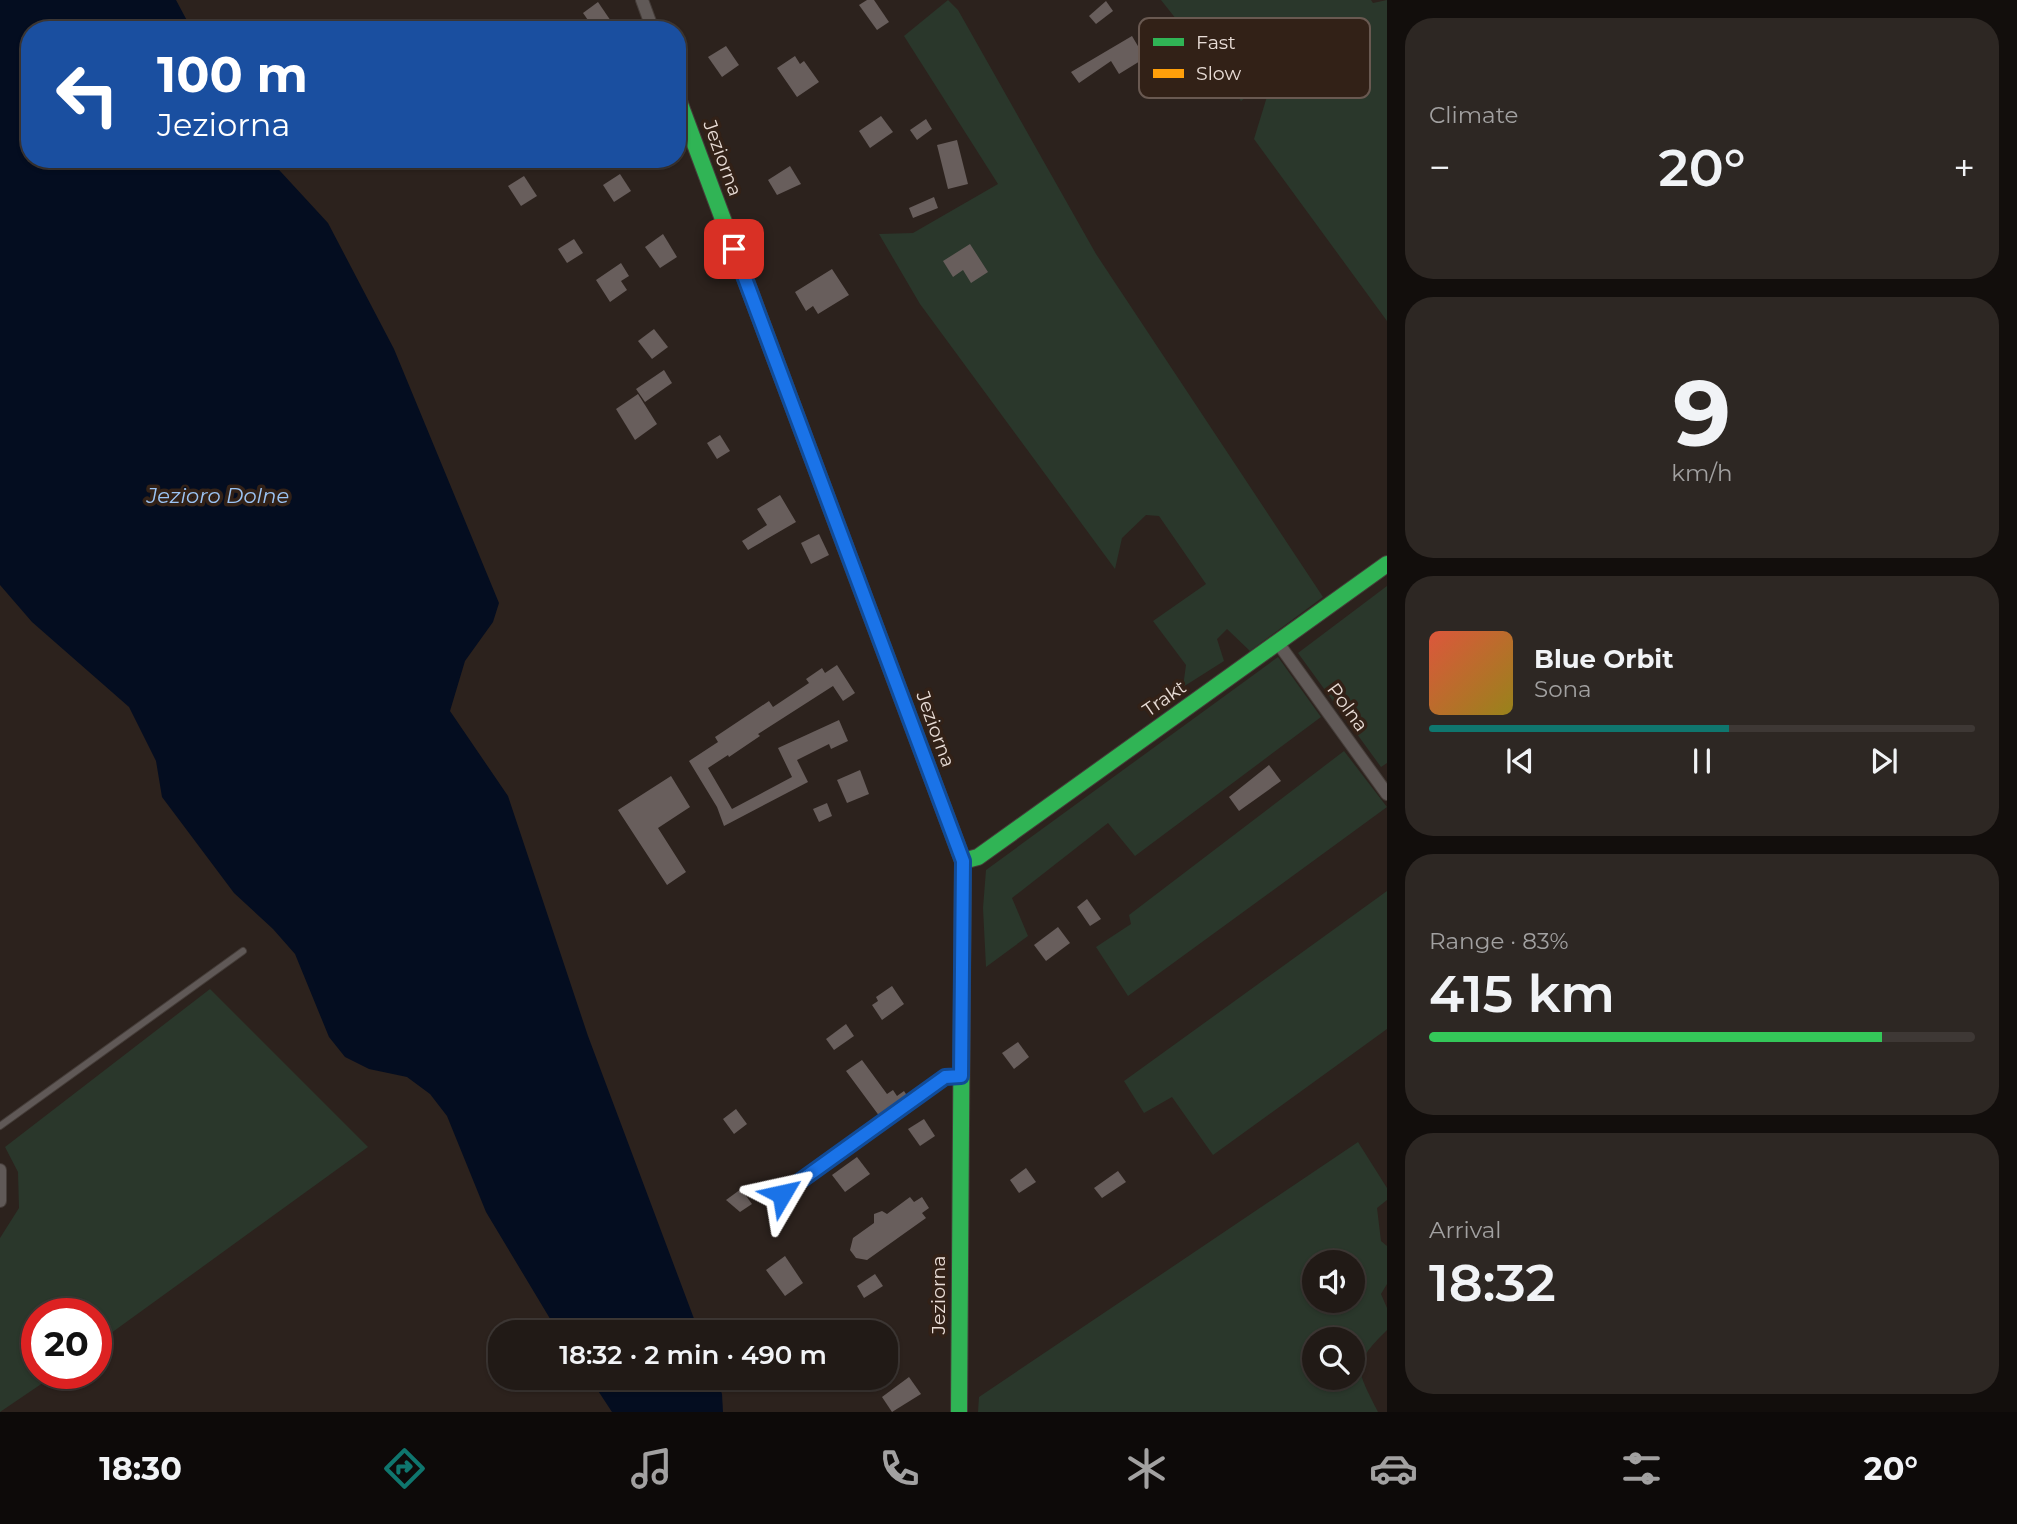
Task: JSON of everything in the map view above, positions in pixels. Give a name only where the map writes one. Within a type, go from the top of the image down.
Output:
[{"type":"street","points":[[642,0],[650,21]]},
{"type":"street","name":"Jeziorna","points":[[686,120],[963,861],[959,1412]]},
{"type":"street","name":"Trakt","points":[[963,861],[978,857],[1387,564]]},
{"type":"street","name":"Polna","points":[[1278,643],[1387,794]]},
{"type":"street","points":[[0,1170],[0,1201]]},
{"type":"lane","points":[[0,1126],[243,951]]},
{"type":"lane","points":[[782,1194],[945,1077],[961,1076]]},
{"type":"green space","points":[[948,0],[958,10],[1096,254],[1323,597],[1250,651],[1227,629],[1217,639],[1224,661],[1183,687],[1186,665],[1153,621],[1206,584],[1159,516],[1146,515],[1122,538],[1115,569],[920,304],[879,234],[913,233],[998,184],[904,36]]},
{"type":"green space","points":[[1161,0],[1371,0],[1373,3],[1387,0],[1387,321],[1254,139],[1267,98],[1370,98],[1370,18],[1175,18]]},
{"type":"green space","points":[[1387,586],[1387,763],[1381,767],[1298,653]]},
{"type":"green space","points":[[1278,657],[1321,717],[1135,856],[1108,823],[1012,898],[1028,936],[986,967],[983,908],[986,870]]},
{"type":"green space","points":[[1344,751],[1387,807],[1128,996],[1096,947],[1131,924],[1129,915]]},
{"type":"green space","points":[[1387,891],[1387,1029],[1213,1155],[1172,1097],[1144,1113],[1124,1081]]},
{"type":"green space","points":[[210,989],[368,1147],[112,1332],[112,1298],[21,1298],[21,1389],[34,1389],[0,1412],[0,1238],[19,1208],[18,1172],[5,1147]]},
{"type":"green space","points":[[1358,1142],[1387,1188],[1387,1200],[1377,1208],[1381,1241],[1387,1246],[1387,1284],[1381,1294],[1387,1308],[1387,1330],[1365,1356],[1365,1327],[1302,1327],[1302,1390],[1365,1390],[1365,1386],[1378,1412],[978,1412],[979,1397]]},
{"type":"water","name":"Jezioro Dolne","points":[[0,0],[176,0],[187,21],[21,21],[21,168],[277,168],[328,223],[394,349],[499,603],[493,622],[465,661],[450,711],[508,796],[588,1036],[694,1320],[551,1320],[486,1212],[447,1116],[430,1094],[407,1077],[369,1069],[345,1057],[329,1037],[295,954],[273,929],[234,893],[162,797],[156,761],[129,707],[32,622],[0,585]]},
{"type":"water","points":[[598,1390],[721,1390],[722,1394],[723,1412],[612,1412]]},
{"type":"building","points":[[867,0],[874,0],[889,22],[877,30],[859,5]]},
{"type":"building","points":[[1106,1],[1113,11],[1096,24],[1089,16]]},
{"type":"building","points":[[598,2],[611,21],[589,21],[583,13]]},
{"type":"building","points":[[1132,36],[1139,48],[1139,62],[1119,74],[1111,61],[1079,83],[1071,72]]},
{"type":"building","points":[[726,46],[739,65],[722,77],[708,57]]},
{"type":"building","points":[[795,56],[800,64],[804,61],[819,82],[797,97],[777,68]]},
{"type":"building","points":[[881,116],[893,132],[870,148],[859,131]]},
{"type":"building","points":[[926,119],[932,129],[917,140],[910,130]]},
{"type":"building","points":[[957,140],[968,184],[948,189],[937,145]]},
{"type":"building","points":[[790,166],[801,184],[777,195],[768,180]]},
{"type":"building","points":[[620,174],[631,191],[614,202],[603,185]]},
{"type":"building","points":[[524,176],[537,196],[521,206],[508,186]]},
{"type":"building","points":[[934,197],[938,208],[913,218],[909,208]]},
{"type":"building","points":[[663,234],[677,257],[660,268],[645,247]]},
{"type":"building","points":[[574,239],[583,253],[567,263],[558,249]]},
{"type":"building","points":[[970,244],[988,272],[971,283],[963,270],[953,277],[943,261]]},
{"type":"building","points":[[621,263],[629,276],[621,281],[627,290],[610,302],[596,280]]},
{"type":"building","points":[[832,269],[849,295],[818,314],[813,306],[806,311],[795,292]]},
{"type":"building","points":[[654,329],[668,347],[652,359],[638,341]]},
{"type":"building","points":[[664,370],[672,383],[645,402],[636,389]]},
{"type":"building","points":[[638,394],[657,424],[635,440],[616,409]]},
{"type":"building","points":[[720,435],[730,451],[717,459],[707,443]]},
{"type":"building","points":[[780,495],[796,522],[748,550],[742,541],[767,525],[757,509]]},
{"type":"building","points":[[819,534],[829,555],[811,564],[801,543]]},
{"type":"building","points":[[837,665],[855,693],[843,701],[833,686],[758,734],[760,736],[729,757],[728,755],[708,768],[732,809],[792,777],[778,748],[839,720],[848,741],[831,749],[829,744],[797,760],[808,782],[724,826],[717,807],[689,761],[718,742],[715,737],[769,701],[773,707],[809,683],[806,679],[822,668],[825,673]]},
{"type":"building","points":[[1269,765],[1281,781],[1239,811],[1229,797]]},
{"type":"building","points":[[860,770],[869,794],[847,803],[837,780]]},
{"type":"building","points":[[671,776],[690,807],[658,828],[686,872],[667,885],[618,810]]},
{"type":"building","points":[[827,803],[832,816],[819,822],[813,809]]},
{"type":"building","points":[[1087,899],[1101,919],[1090,926],[1077,907]]},
{"type":"building","points":[[1058,927],[1070,943],[1046,961],[1034,945]]},
{"type":"building","points":[[892,986],[904,1004],[882,1020],[872,1005],[878,1001],[876,997]]},
{"type":"building","points":[[846,1024],[854,1036],[834,1050],[826,1039]]},
{"type":"building","points":[[1018,1042],[1029,1057],[1014,1069],[1002,1053]]},
{"type":"building","points":[[862,1060],[887,1094],[893,1090],[897,1096],[904,1091],[908,1097],[880,1117],[846,1071]]},
{"type":"building","points":[[736,1109],[747,1124],[734,1134],[723,1119]]},
{"type":"building","points":[[924,1119],[935,1136],[920,1146],[908,1129]]},
{"type":"building","points":[[857,1157],[870,1174],[845,1192],[832,1175]]},
{"type":"building","points":[[1026,1168],[1036,1182],[1019,1193],[1010,1180]]},
{"type":"building","points":[[1118,1171],[1126,1182],[1102,1198],[1094,1188]]},
{"type":"building","points":[[741,1189],[752,1204],[740,1212],[726,1200]]},
{"type":"building","points":[[910,1197],[914,1202],[922,1197],[929,1208],[922,1213],[926,1218],[867,1260],[856,1258],[850,1250],[853,1238],[874,1223],[874,1214],[882,1211],[887,1214]]},
{"type":"building","points":[[785,1256],[803,1283],[785,1296],[766,1270]]},
{"type":"building","points":[[875,1274],[883,1286],[864,1298],[857,1286]]},
{"type":"building","points":[[909,1377],[921,1394],[892,1412],[882,1397],[891,1390],[898,1390],[898,1385]]},
{"type":"traffic: fast","points":[[686,120],[845,546]]},
{"type":"traffic: fast","points":[[963,861],[978,857],[1387,564]]},
{"type":"traffic: fast","points":[[959,1412],[962,986]]},
{"type":"traffic: slow","points":[[845,546],[963,861],[962,986]]},
{"type":"route","points":[[734,249],[963,861],[961,1076],[945,1077],[782,1194]]}]
